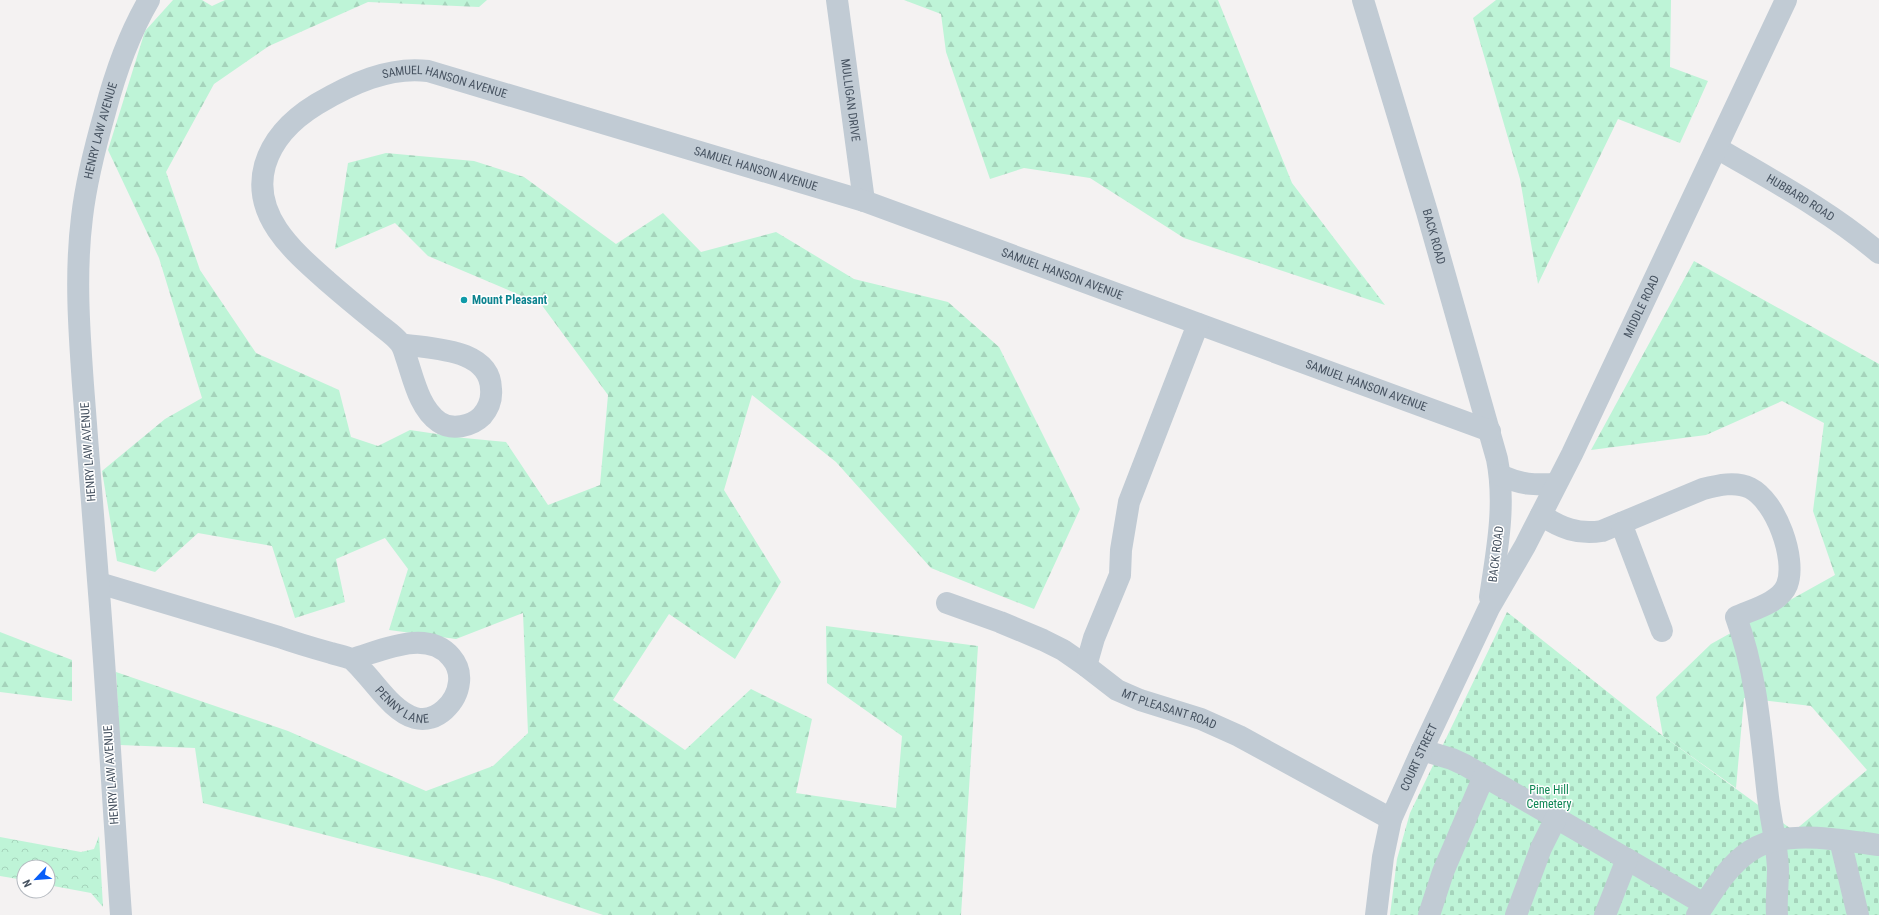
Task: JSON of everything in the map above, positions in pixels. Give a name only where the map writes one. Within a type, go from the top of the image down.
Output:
[{"type":"street","name":"HENRY LAW AVENUE","points":[[121,915],[99,584],[78,306],[79,253],[82,216],[98,138],[109,97],[132,33],[149,0]]},
{"type":"street","name":"MULLIGAN DRIVE","points":[[838,0],[864,201]]},
{"type":"street","name":"BACK ROAD","points":[[1363,0],[1490,431],[1500,475],[1501,507],[1499,538],[1489,608]]},
{"type":"street","name":"MIDDLE ROAD","points":[[1489,608],[1526,546],[1572,454],[1786,0]]},
{"type":"street","name":"SAMUEL HANSON AVENUE","points":[[401,344],[292,249],[271,220],[265,205],[262,189],[263,172],[268,156],[287,127],[315,105],[334,95],[377,76],[412,69],[428,71],[864,201],[1490,431]]},
{"type":"street","name":"HUBBARD ROAD","points":[[1717,148],[1827,213],[1879,253]]},
{"type":"street","points":[[1086,666],[1094,638],[1120,575],[1121,550],[1129,502],[1198,324]]},
{"type":"street","points":[[1500,475],[1519,483],[1536,485],[1556,484]]},
{"type":"street","points":[[1541,515],[1558,526],[1574,532],[1589,533],[1602,531],[1703,489],[1720,485],[1737,485],[1750,488],[1762,497],[1773,510],[1786,548],[1788,569],[1786,586],[1778,597],[1736,617],[1746,643],[1751,669],[1770,813],[1776,841],[1778,871],[1777,915]]},
{"type":"street","points":[[1621,523],[1662,631]]},
{"type":"street","points":[[99,584],[352,659]]},
{"type":"street","name":"MT PLEASANT ROAD","points":[[947,603],[1000,622],[1043,640],[1063,650],[1117,690],[1140,700],[1201,719],[1233,734],[1391,819]]},
{"type":"street","name":"COURT STREET","points":[[1376,915],[1383,857],[1391,819],[1489,608]]},
{"type":"street","name":"PENNY LANE","points":[[405,644],[431,644],[447,652],[454,659],[459,674],[458,690],[454,700],[447,708],[438,714],[427,718],[416,718],[399,709],[352,659],[405,644]]},
{"type":"street","points":[[1422,750],[1452,759],[1484,776],[1627,859],[1701,909],[1729,870],[1741,859],[1760,846],[1776,841],[1817,838],[1879,846]]},
{"type":"street","points":[[1429,915],[1443,872],[1484,776]]},
{"type":"street","points":[[1516,915],[1541,848],[1556,818]]},
{"type":"street","points":[[1840,840],[1858,915]]},
{"type":"street","points":[[1605,915],[1627,859]]},
{"type":"green space","points":[[173,0],[202,0],[212,6],[225,0],[487,0],[479,7],[368,2],[269,46],[214,84],[166,172],[200,270],[256,353],[339,390],[351,437],[378,446],[410,430],[464,438],[506,442],[548,505],[600,485],[608,395],[541,304],[428,256],[395,223],[335,249],[348,163],[386,153],[474,161],[524,177],[616,244],[663,213],[701,252],[776,232],[854,279],[948,302],[999,347],[1080,509],[1034,609],[931,568],[836,462],[752,395],[724,490],[781,582],[735,659],[669,614],[613,700],[685,750],[751,689],[812,719],[796,793],[896,808],[902,736],[827,683],[826,626],[978,646],[961,915],[603,915],[490,878],[203,803],[195,748],[120,745],[116,672],[288,731],[426,791],[493,766],[528,733],[523,613],[456,639],[389,630],[408,569],[385,538],[336,559],[345,602],[295,618],[272,546],[198,533],[155,572],[117,561],[102,471],[165,419],[202,398],[159,258],[108,150],[145,31]]},
{"type":"green space","points":[[904,0],[1218,0],[1292,183],[1385,305],[1184,238],[1090,178],[1024,168],[990,179],[946,52],[941,14]]},
{"type":"green space","points":[[1496,0],[1671,0],[1670,67],[1708,81],[1680,143],[1618,119],[1538,284],[1520,179],[1473,18]]},
{"type":"green space","points":[[1694,261],[1879,364],[1879,838],[1794,831],[1867,770],[1811,706],[1744,698],[1736,788],[1663,736],[1656,697],[1711,644],[1835,575],[1813,511],[1824,423],[1782,401],[1706,435],[1591,450]]},
{"type":"green space","name":"Pine Hill Cemetery","points":[[1507,612],[1663,736],[1794,831],[1879,838],[1879,915],[1390,915],[1397,859],[1410,813]]},
{"type":"green space","points":[[0,632],[72,660],[72,701],[0,692]]},
{"type":"green space","points":[[99,836],[103,907],[91,893],[56,886],[56,859],[16,859],[16,879],[0,876],[0,837],[81,852],[94,849]]},
{"type":"place","name":"Mount Pleasant","points":[[464,300]]}]
